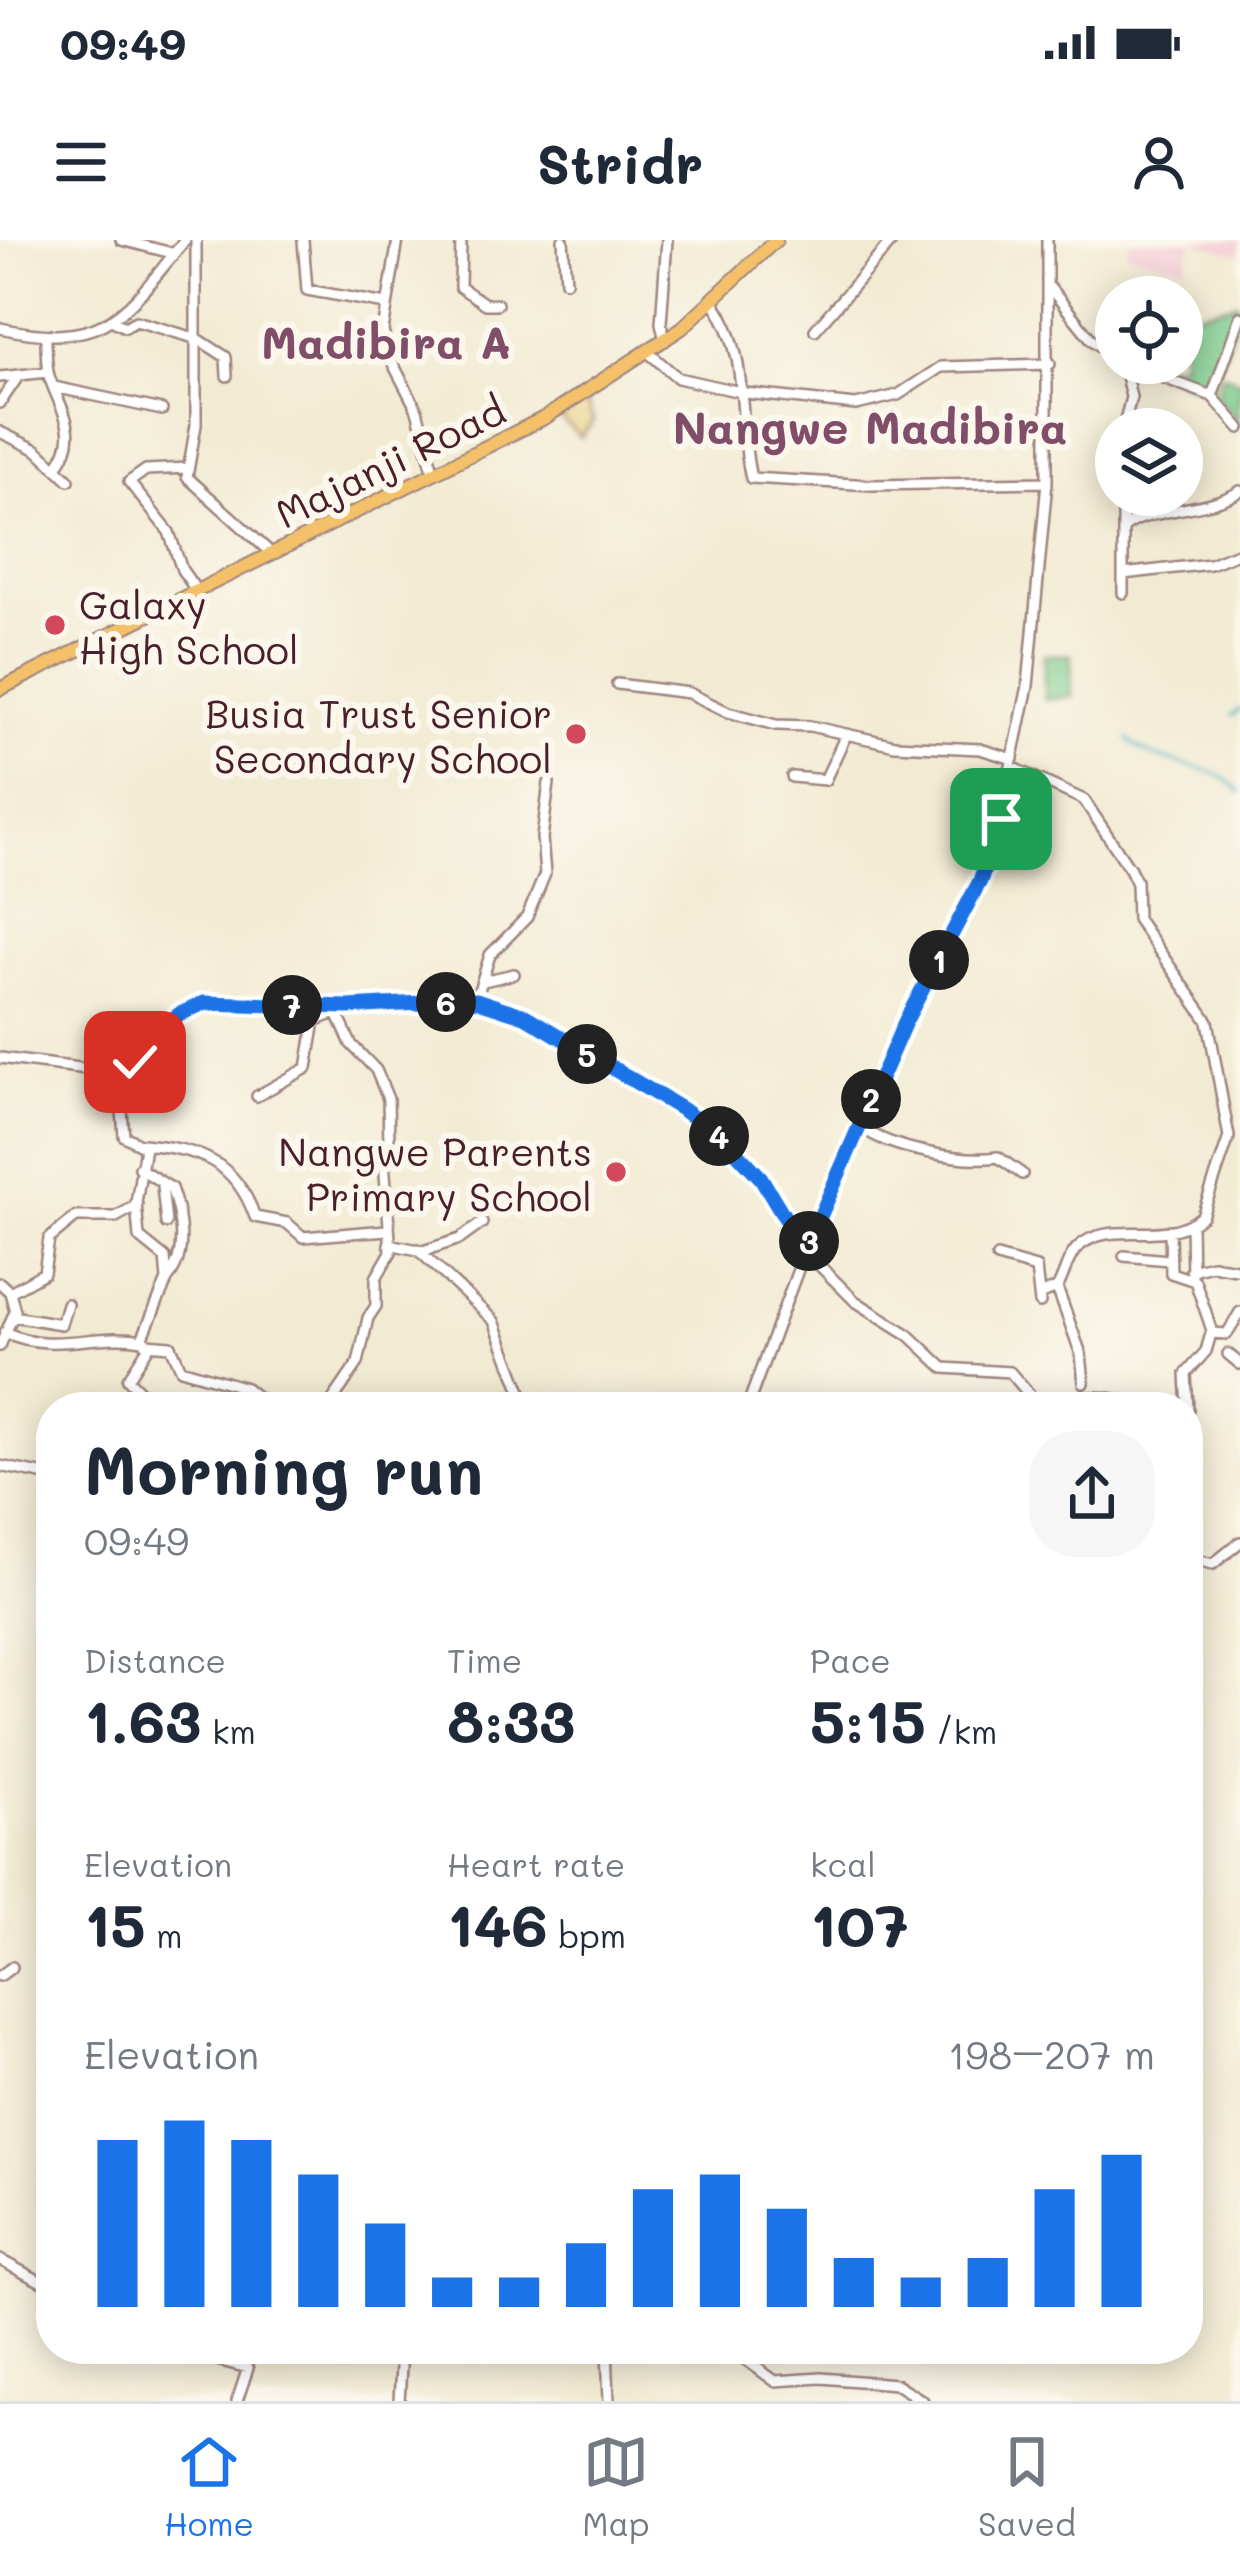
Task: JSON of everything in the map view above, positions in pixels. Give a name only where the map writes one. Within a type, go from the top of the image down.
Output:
[{"type":"main road","name":"Majanji Road","points":[[0,689],[563,408],[665,341],[776,240]]},
{"type":"street","points":[[121,240],[172,253]]},
{"type":"street","points":[[0,328],[46,338],[116,322],[185,240]]},
{"type":"street","points":[[196,240],[196,424],[187,477],[271,554]]},
{"type":"street","points":[[303,240],[308,290],[386,304]]},
{"type":"street","points":[[398,240],[386,304],[388,354],[417,410],[434,474]]},
{"type":"street","points":[[461,240],[460,287],[484,304],[497,304]]},
{"type":"street","points":[[563,240],[566,281]]},
{"type":"street","points":[[665,341],[661,323],[667,240]]},
{"type":"street","points":[[815,330],[893,240]]},
{"type":"street","points":[[753,1392],[805,1251],[905,1022],[980,881],[1013,763],[1028,686],[1047,482],[1047,240]]},
{"type":"street","points":[[1050,288],[1095,342]]},
{"type":"street","points":[[713,301],[737,345],[751,478],[872,485],[1047,482]]},
{"type":"street","points":[[1212,396],[1240,317]]},
{"type":"street","points":[[116,322],[125,327],[136,321],[198,339],[226,357],[227,376]]},
{"type":"street","points":[[46,338],[48,372],[68,413],[70,446],[57,466]]},
{"type":"street","points":[[649,353],[678,378],[745,393],[856,405],[898,394],[941,368],[1050,364]]},
{"type":"street","points":[[0,377],[48,372]]},
{"type":"street","points":[[0,403],[17,378]]},
{"type":"street","points":[[1181,384],[1212,396],[1240,428]]},
{"type":"street","points":[[54,387],[162,410]]},
{"type":"street","points":[[0,431],[57,466],[69,480]]},
{"type":"street","points":[[188,468],[146,470],[130,482],[169,532],[182,570],[196,590]]},
{"type":"street","points":[[1125,521],[1194,511],[1240,490]]},
{"type":"street","points":[[1123,593],[1125,516]]},
{"type":"street","points":[[1123,574],[1210,564],[1240,552]]},
{"type":"street","points":[[617,684],[689,693],[759,722],[826,729],[844,737],[895,745],[932,743],[1013,763],[1076,794],[1096,815],[1136,880],[1137,919],[1208,1021],[1229,1137],[1213,1196],[1192,1224],[1192,1274],[1210,1333],[1206,1351],[1186,1374],[1187,1392]]},
{"type":"street","points":[[792,777],[825,780],[844,737]]},
{"type":"street","points":[[476,1000],[490,955],[526,917],[545,874],[542,838],[550,783]]},
{"type":"street","points":[[483,981],[514,974]]},
{"type":"street","points":[[119,1073],[178,1015],[204,1003],[334,1010],[476,1000],[525,1016],[720,1137],[761,1178],[805,1251],[855,1301],[909,1335],[944,1369],[1010,1372],[1028,1392]]},
{"type":"street","points":[[257,1096],[307,1068],[315,1021],[334,1010]]},
{"type":"street","points":[[334,1010],[351,1044],[376,1070],[388,1099],[389,1261],[376,1278],[376,1306],[368,1318],[358,1363],[338,1392]]},
{"type":"street","points":[[0,1058],[119,1073]]},
{"type":"street","points":[[119,1073],[124,1136],[142,1144],[210,1156],[249,1199],[255,1217],[286,1223],[303,1237],[387,1229]]},
{"type":"street","points":[[860,1126],[894,1146],[943,1151],[974,1163],[998,1157],[1022,1174]]},
{"type":"street","points":[[142,1144],[137,1205],[141,1241],[164,1258],[166,1280]]},
{"type":"street","points":[[139,1168],[173,1192],[182,1244],[144,1342]]},
{"type":"street","points":[[162,1186],[166,1222]]},
{"type":"street","points":[[10,1292],[44,1273],[49,1239],[76,1216],[116,1217],[137,1205]]},
{"type":"street","points":[[389,1244],[417,1249],[442,1246],[482,1223]]},
{"type":"street","points":[[997,1257],[1036,1268],[1040,1299],[1058,1288],[1076,1248],[1103,1233],[1158,1235],[1192,1224]]},
{"type":"street","points":[[1170,1230],[1168,1259],[1175,1276],[1212,1265],[1236,1269]]},
{"type":"street","points":[[417,1249],[494,1322],[521,1392]]},
{"type":"street","points":[[1124,1256],[1168,1259]]},
{"type":"street","points":[[0,1282],[10,1292],[13,1316],[0,1346]]},
{"type":"street","points":[[1058,1288],[1081,1354],[1084,1383]]},
{"type":"street","points":[[13,1316],[61,1324],[68,1304]]},
{"type":"street","points":[[1210,1333],[1227,1334],[1240,1312]]},
{"type":"street","points":[[5,1332],[23,1341],[75,1345],[99,1335],[171,1346],[182,1370],[251,1392]]},
{"type":"street","points":[[140,1392],[127,1382],[148,1348],[144,1342]]},
{"type":"street","points":[[1228,1354],[1240,1364]]},
{"type":"street","points":[[0,1466],[36,1473]]},
{"type":"street","points":[[1203,1562],[1213,1564],[1240,1542]]},
{"type":"street","points":[[0,1976],[12,1967]]},
{"type":"street","points":[[0,2260],[36,2279]]},
{"type":"street","points":[[220,2364],[248,2368],[237,2401]]},
{"type":"street","points":[[399,2401],[401,2364]]},
{"type":"street","points":[[608,2364],[609,2401]]},
{"type":"street","points":[[752,2364],[775,2380],[896,2384],[923,2401]]},
{"type":"shaded area","points":[[1129,240],[1192,240],[1186,267],[1126,253]]},
{"type":"shaded area","points":[[1192,240],[1240,240],[1240,255]]},
{"type":"green space","points":[[1237,303],[1237,316],[1210,392],[1190,384],[1203,384],[1203,311]]},
{"type":"green space","points":[[1223,374],[1240,381],[1238,422],[1216,396]]},
{"type":"green space","points":[[1044,655],[1071,655],[1072,697],[1044,699]]},
{"type":"sand","points":[[586,401],[593,421],[581,437],[561,419]]},
{"type":"waterway","points":[[1232,716],[1240,709]]},
{"type":"waterway","points":[[1128,739],[1154,756],[1215,774],[1240,792]]},
{"type":"place","name":"Galaxy High School","points":[[55,625]]},
{"type":"place","name":"Busia Trust Senior Secondary School","points":[[576,734]]},
{"type":"place","name":"Nangwe Parents Primary School","points":[[616,1172]]},
{"type":"district","name":"Madibira A","points":[[386,341]]},
{"type":"district","name":"Nangwe Madibira","points":[[870,426]]},
{"type":"route","points":[[135,1062],[178,1015],[204,1003],[348,1007],[490,1002],[525,1016],[720,1137],[761,1178],[805,1251],[905,1022],[980,881],[1001,819]]}]
